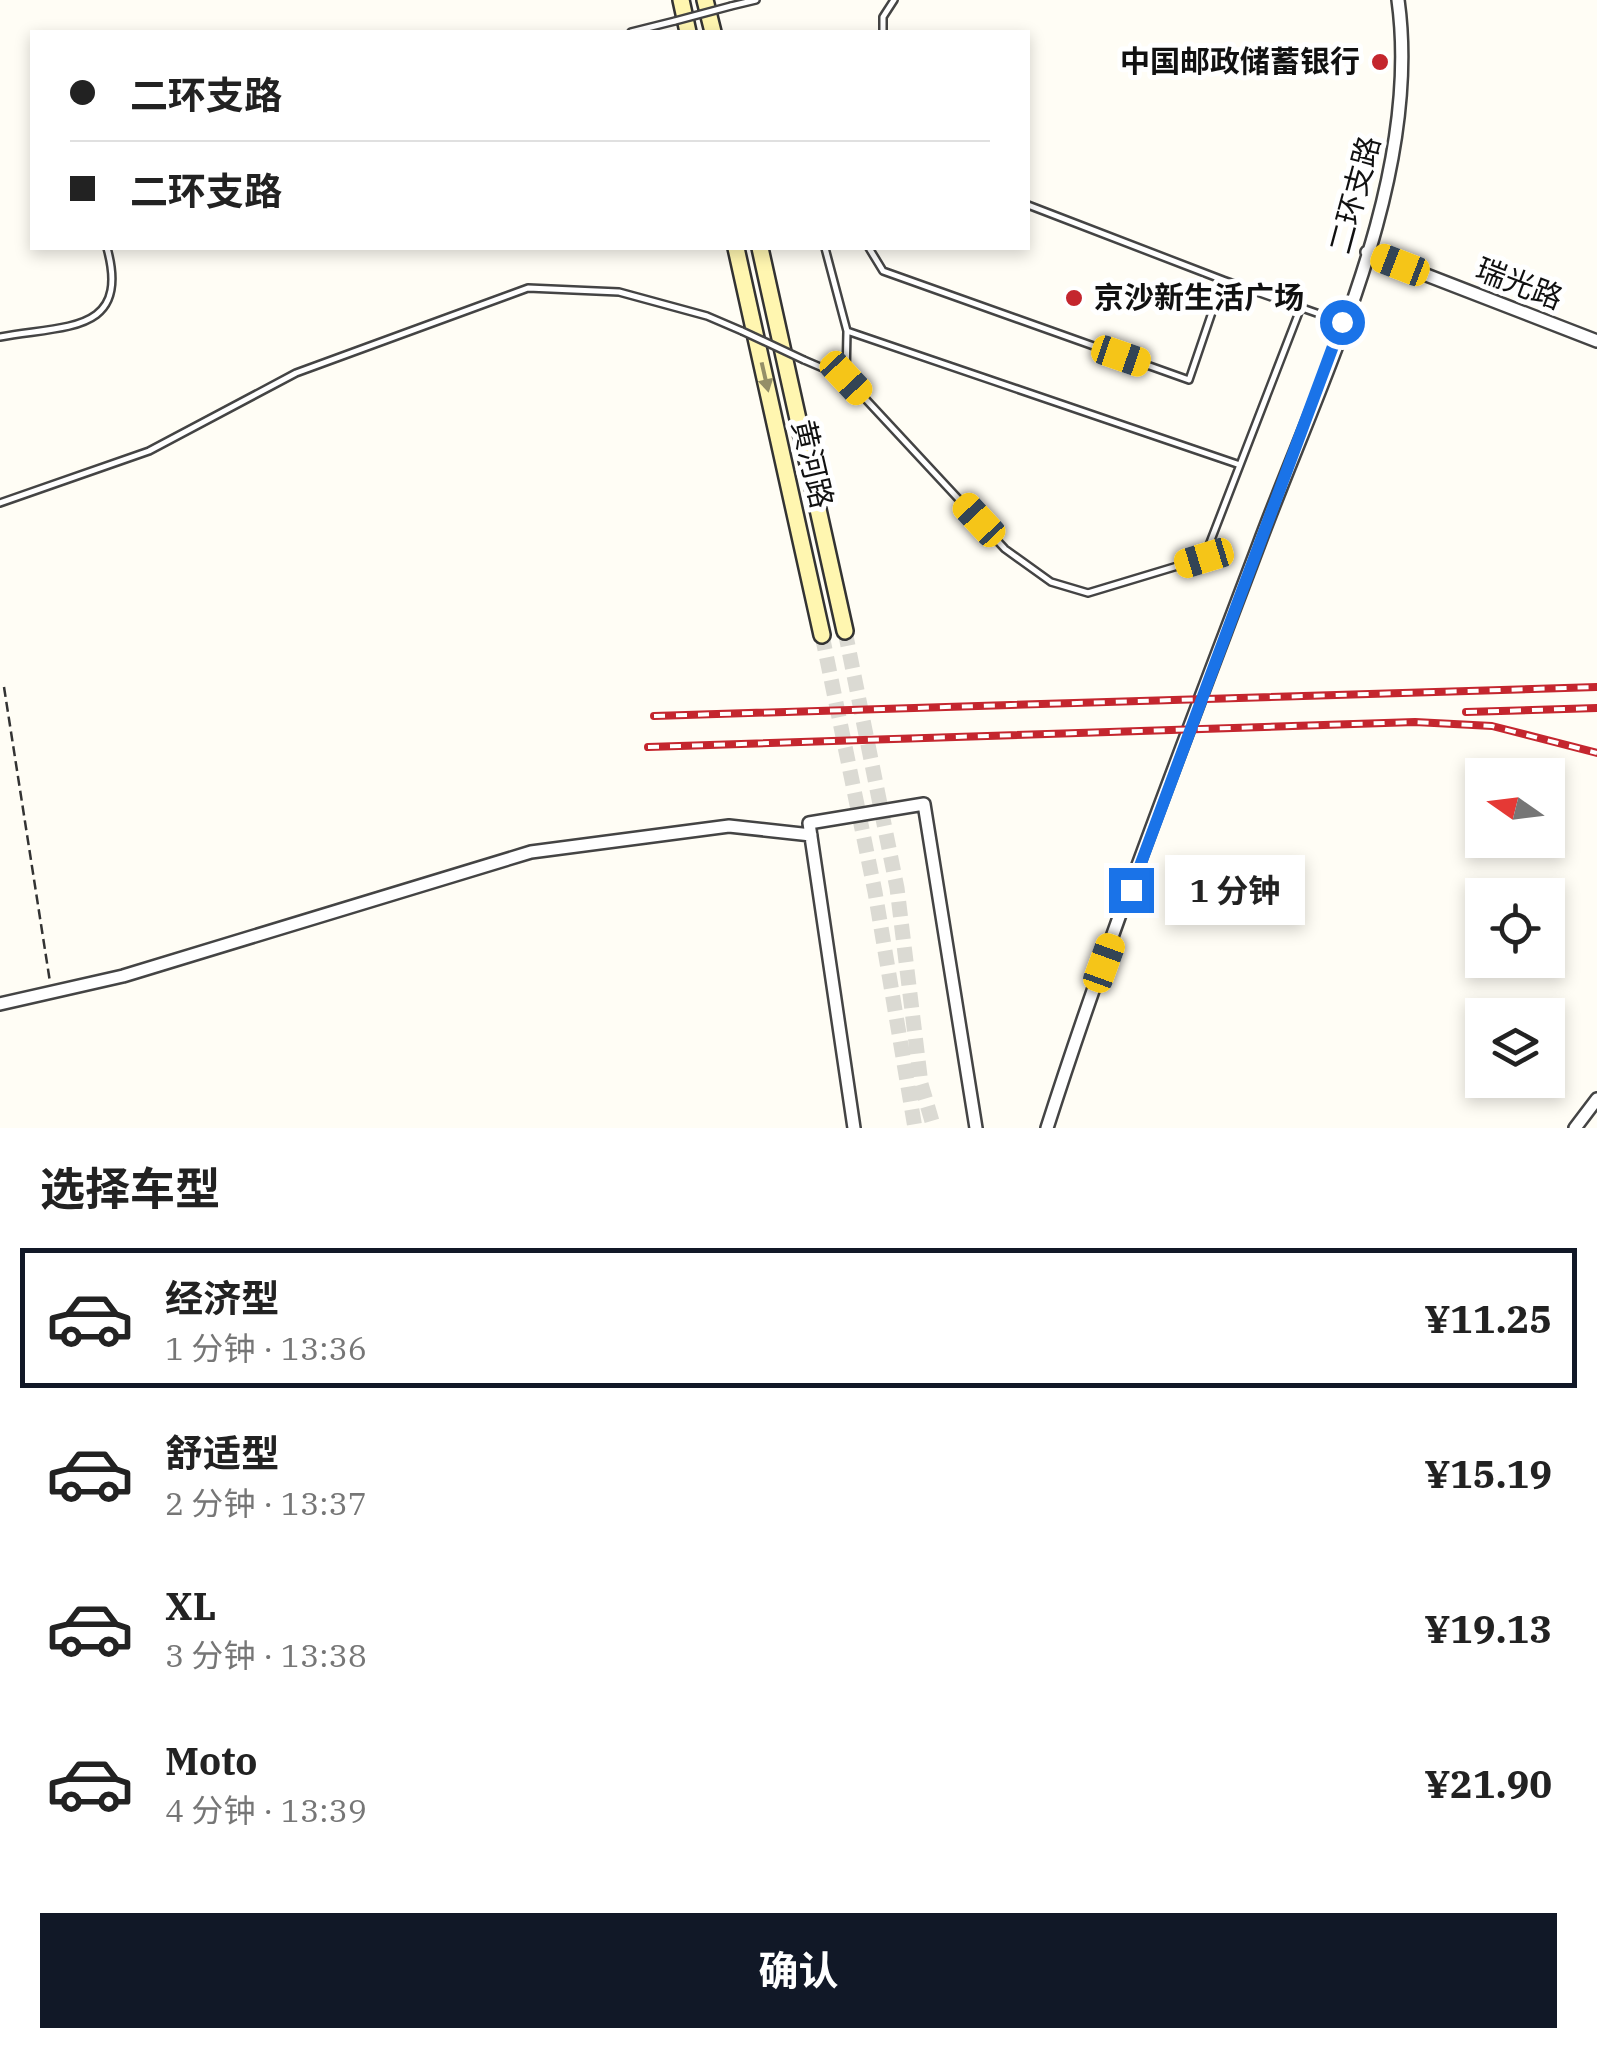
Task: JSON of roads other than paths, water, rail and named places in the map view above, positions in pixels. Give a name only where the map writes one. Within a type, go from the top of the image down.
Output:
[{"type":"main road","points":[[681,0],[688,30]]},
{"type":"main road","points":[[706,0],[713,30]]},
{"type":"main road","name":"黄河路","points":[[736,250],[822,635]]},
{"type":"main road","name":"黄河路","points":[[760,250],[845,631]]},
{"type":"street","name":"二环支路","points":[[1047,1128],[1383,207],[1403,92],[1398,0]]},
{"type":"street","name":"瑞光路","points":[[1367,252],[1597,341]]},
{"type":"street","points":[[854,1128],[809,823],[924,804],[976,1128]]},
{"type":"street","points":[[0,1004],[123,976],[531,852],[729,826],[811,835]]},
{"type":"street","points":[[1575,1128],[1597,1099]]},
{"type":"lane","points":[[640,30],[756,0]]},
{"type":"lane","points":[[883,30],[883,17],[894,0]]},
{"type":"lane","points":[[1030,206],[1342,322]]},
{"type":"lane","points":[[0,337],[86,320],[105,310],[114,290],[107,250]]},
{"type":"lane","points":[[826,250],[847,331],[846,378]]},
{"type":"lane","points":[[871,250],[883,272],[1189,380],[1223,280]]},
{"type":"lane","points":[[0,504],[149,451],[296,373],[528,288],[619,292],[707,316],[846,378],[1006,549],[1051,582],[1088,592],[1204,558],[1301,307]]},
{"type":"lane","points":[[847,331],[1240,465]]},
{"type":"tunnel","points":[[845,631],[897,888],[921,1084],[934,1128]]},
{"type":"tunnel","points":[[822,635],[875,892],[915,1128]]},
{"type":"railway","points":[[654,716],[1597,687]]},
{"type":"railway","points":[[1466,712],[1597,708]]},
{"type":"railway","points":[[648,747],[1415,722],[1492,726],[1597,753]]},
{"type":"place","name":"中国邮政储蓄银行","points":[[1380,62]]},
{"type":"place","name":"京沙新生活广场","points":[[1074,298]]}]
